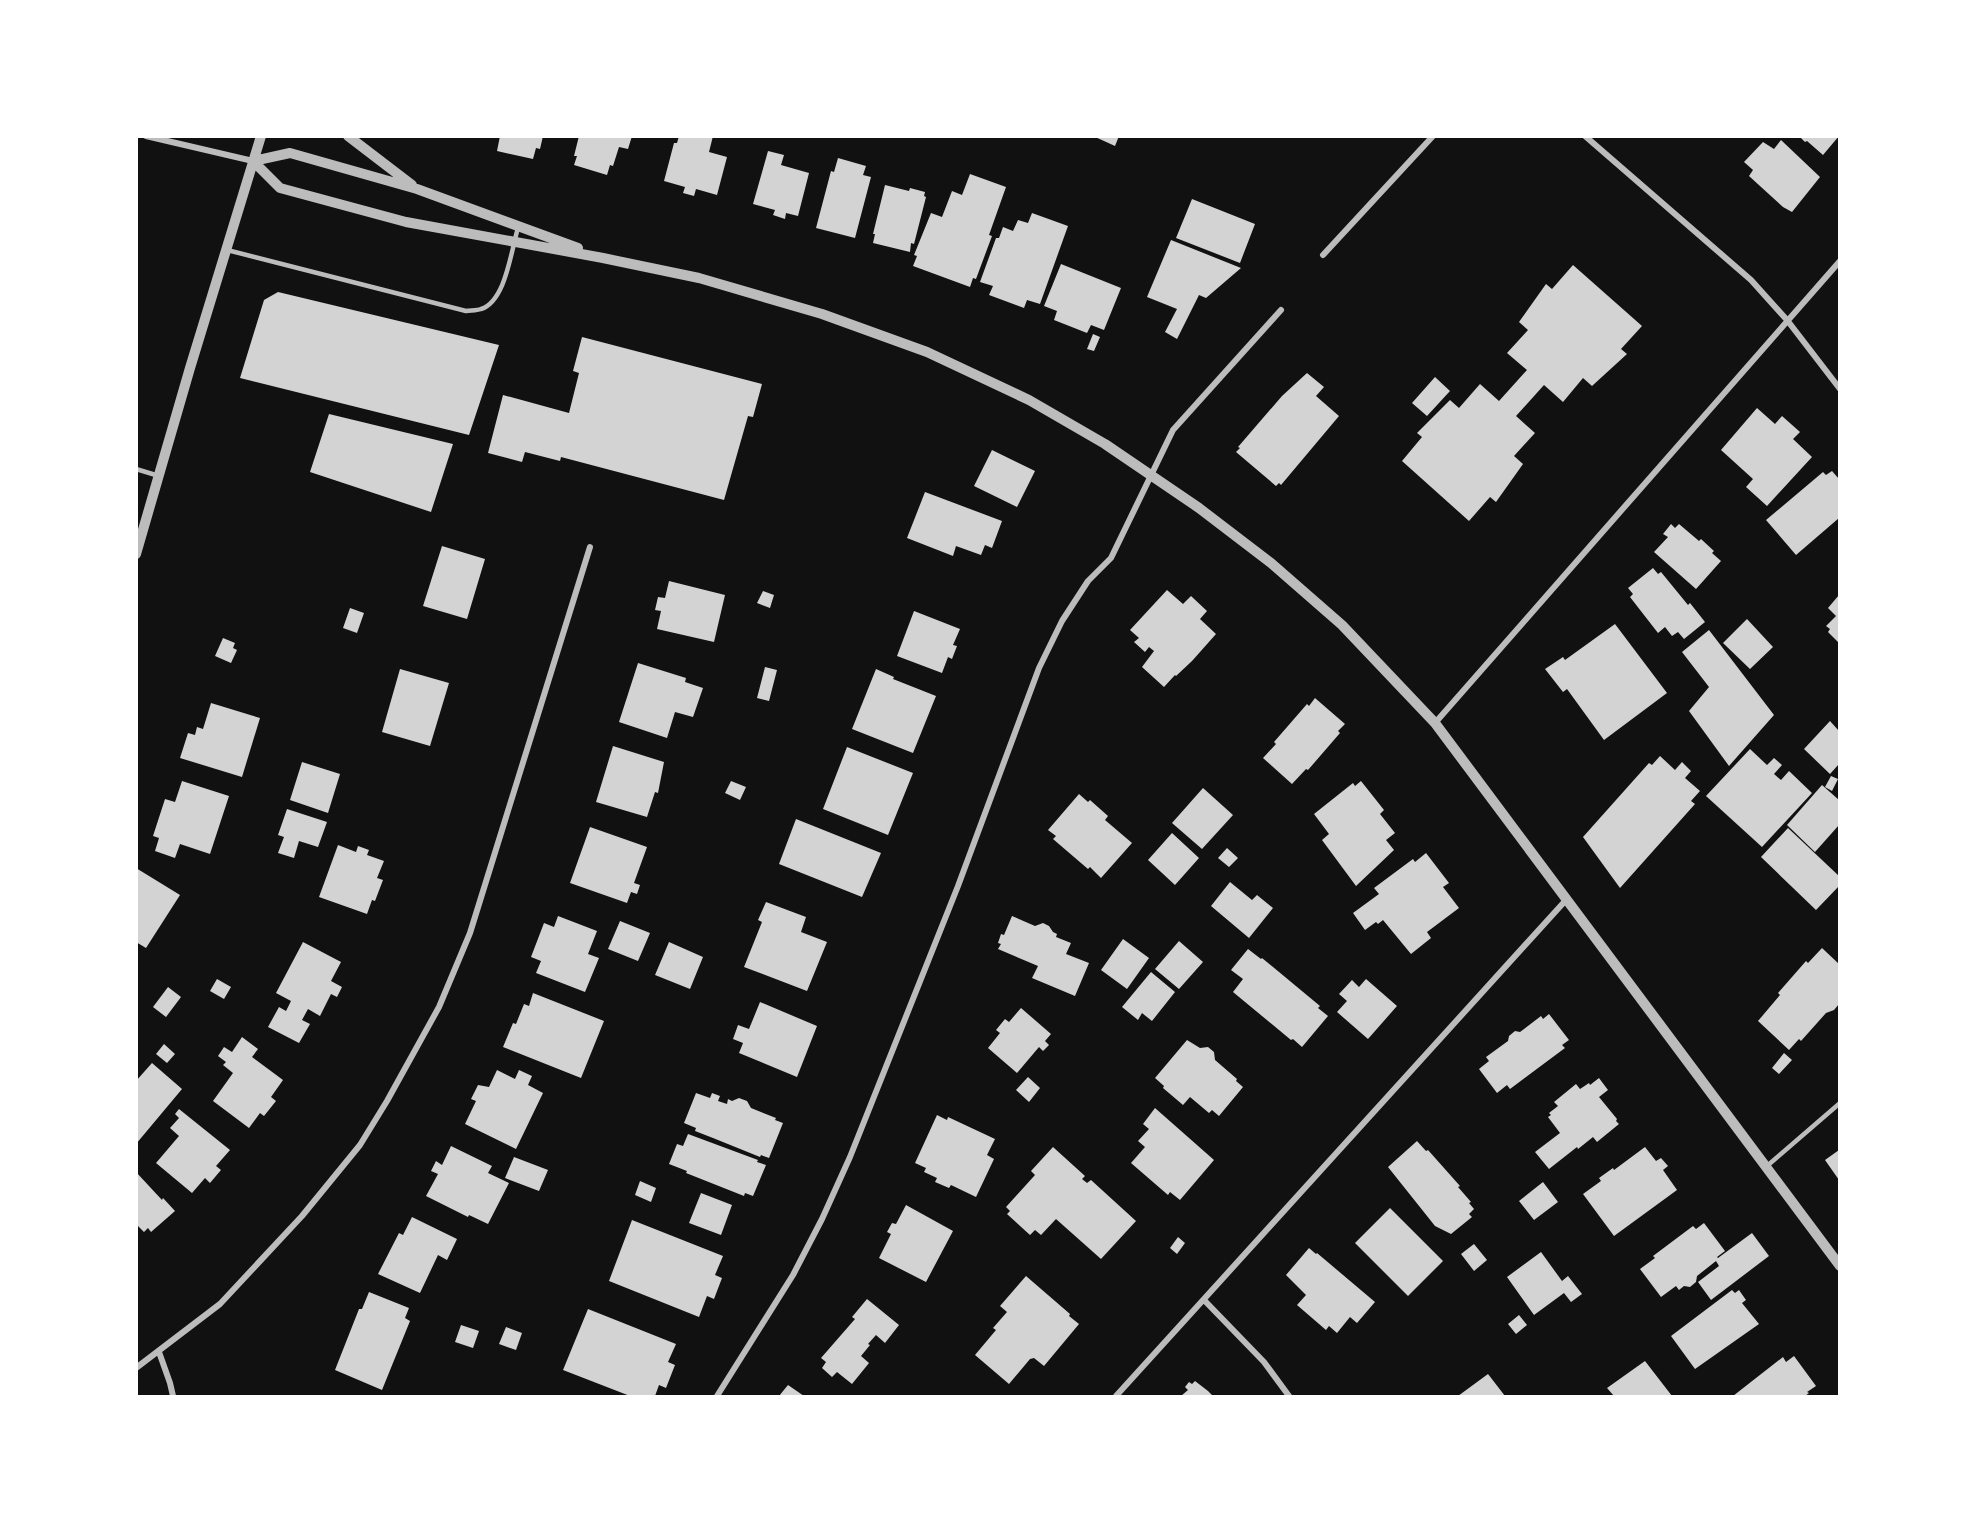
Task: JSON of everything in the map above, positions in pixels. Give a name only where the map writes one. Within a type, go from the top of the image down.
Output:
[{"type":"street","points":[[146,136],[253,161],[290,153],[417,189],[603,258]]},
{"type":"street","points":[[136,554],[189,368],[261,136]]},
{"type":"street","points":[[348,136],[417,189]]},
{"type":"street","points":[[1323,255],[1433,136]]},
{"type":"street","points":[[1585,136],[1751,280],[1787,320],[1839,389]]},
{"type":"street","points":[[253,161],[280,188],[406,222],[699,278],[822,314],[927,352],[1029,400],[1105,444],[1198,508],[1262,556],[1342,625],[1435,723],[1839,1266]]},
{"type":"street","points":[[1435,723],[1839,261]]},
{"type":"street","points":[[717,1396],[793,1275],[850,1157],[958,886],[1039,668],[1062,621],[1088,581],[1111,558],[1173,430],[1281,310]]},
{"type":"street","points":[[136,1368],[220,1304],[302,1216],[360,1145],[439,1007],[470,933],[590,547]]},
{"type":"street","points":[[1116,1396],[1566,900]]},
{"type":"street","points":[[1204,1300],[1264,1362],[1289,1396]]},
{"type":"street","points":[[159,1352],[173,1396]]},
{"type":"lane","points":[[227,250],[466,311],[482,309],[493,300],[503,284],[518,226]]},
{"type":"lane","points":[[136,469],[159,476]]},
{"type":"lane","points":[[1766,1167],[1839,1103]]},
{"type":"building","points":[[500,136],[543,136],[540,149],[536,148],[533,159],[497,151]]},
{"type":"building","points":[[579,136],[632,136],[628,149],[619,147],[613,166],[610,165],[607,175],[574,165]]},
{"type":"building","points":[[679,136],[713,136],[709,152],[727,157],[717,195],[696,189],[694,196],[683,193],[685,187],[664,181],[674,143],[677,143]]},
{"type":"building","points":[[1093,136],[1119,136],[1115,146]]},
{"type":"building","points":[[1799,136],[1839,136],[1823,155]]},
{"type":"building","points":[[1781,140],[1820,177],[1792,212],[1783,207],[1749,176],[1753,170],[1744,162],[1763,142],[1774,149]]},
{"type":"building","points":[[768,151],[784,155],[781,165],[809,173],[798,216],[786,213],[785,219],[773,215],[775,210],[753,204]]},
{"type":"building","points":[[838,158],[866,166],[863,175],[871,177],[855,238],[816,228],[831,171],[834,172]]},
{"type":"building","points":[[970,174],[1006,187],[989,235],[992,236],[976,279],[973,278],[970,287],[913,266],[917,256],[914,255],[931,213],[942,217],[952,191],[962,195]]},
{"type":"building","points":[[885,185],[925,192],[926,197],[910,252],[873,243],[875,234],[873,234]]},
{"type":"building","points":[[1192,199],[1255,224],[1240,263],[1176,238]]},
{"type":"building","points":[[1032,213],[1068,226],[1040,304],[1027,300],[1024,308],[989,295],[993,286],[980,282],[996,238],[999,238],[1003,227],[1013,231],[1018,220],[1028,223]]},
{"type":"building","points":[[1171,240],[1241,268],[1206,298],[1199,295],[1177,339],[1165,332],[1177,309],[1147,297]]},
{"type":"building","points":[[1061,264],[1121,288],[1104,330],[1091,325],[1087,333],[1054,320],[1057,311],[1044,306]]},
{"type":"building","points":[[1573,265],[1642,326],[1621,349],[1627,354],[1592,386],[1583,378],[1563,402],[1544,385],[1516,416],[1535,433],[1514,456],[1523,464],[1496,502],[1490,497],[1469,521],[1402,461],[1422,437],[1417,433],[1450,400],[1459,408],[1480,384],[1499,401],[1527,370],[1507,353],[1528,330],[1519,322],[1546,284],[1552,289]]},
{"type":"building","points":[[278,292],[499,345],[469,435],[240,378],[264,300]]},
{"type":"building","points":[[1093,334],[1100,337],[1094,351],[1087,349]]},
{"type":"building","points":[[582,337],[762,384],[753,417],[748,416],[724,500],[561,457],[560,461],[525,452],[522,462],[488,453],[503,395],[569,413],[579,373],[573,371]]},
{"type":"building","points":[[1307,373],[1324,387],[1316,396],[1339,416],[1281,485],[1279,483],[1276,486],[1236,452],[1282,396]]},
{"type":"building","points":[[1435,377],[1450,391],[1427,416],[1412,403]]},
{"type":"building","points":[[1757,408],[1775,424],[1782,416],[1800,432],[1793,439],[1812,457],[1767,506],[1746,487],[1753,479],[1721,450]]},
{"type":"building","points":[[329,414],[453,444],[431,512],[310,472]]},
{"type":"building","points":[[992,450],[1035,471],[1017,507],[974,486]]},
{"type":"building","points":[[1832,471],[1839,479],[1839,518],[1796,555],[1766,520],[1823,472],[1826,475]]},
{"type":"building","points":[[925,492],[1002,521],[992,548],[985,545],[981,555],[956,546],[953,556],[907,538]]},
{"type":"building","points":[[1671,524],[1675,528],[1679,524],[1699,541],[1701,539],[1721,561],[1696,589],[1654,552],[1668,537],[1663,534]]},
{"type":"building","points":[[442,546],[485,559],[467,619],[423,606]]},
{"type":"building","points":[[1653,568],[1658,574],[1661,572],[1705,622],[1684,639],[1678,632],[1672,636],[1665,627],[1658,633],[1630,597],[1633,594],[1628,588]]},
{"type":"building","points":[[669,581],[725,595],[714,642],[657,629],[661,611],[655,610],[658,597],[665,598]]},
{"type":"building","points":[[1167,590],[1183,604],[1191,596],[1207,611],[1200,619],[1216,634],[1164,687],[1142,667],[1154,651],[1149,647],[1145,652],[1134,642],[1139,638],[1130,630]]},
{"type":"building","points":[[763,591],[774,595],[770,608],[757,603]]},
{"type":"building","points":[[1839,595],[1839,643],[1828,632],[1830,629],[1826,626],[1836,616],[1828,608]]},
{"type":"building","points":[[350,608],[364,613],[357,633],[343,628]]},
{"type":"building","points":[[914,611],[960,629],[953,645],[957,646],[952,659],[948,657],[942,673],[897,656]]},
{"type":"building","points":[[1747,619],[1773,647],[1750,669],[1723,643]]},
{"type":"building","points":[[1615,624],[1667,693],[1604,740],[1567,689],[1563,692],[1545,669],[1563,657],[1565,660]]},
{"type":"building","points":[[1709,630],[1774,715],[1729,766],[1689,711],[1709,687],[1682,652]]},
{"type":"building","points":[[223,638],[235,643],[233,648],[237,650],[231,663],[215,656]]},
{"type":"building","points":[[638,663],[686,678],[685,682],[703,688],[693,717],[675,712],[667,738],[619,722]]},
{"type":"building","points":[[765,667],[777,670],[769,701],[757,698]]},
{"type":"building","points":[[400,669],[449,683],[430,746],[382,732]]},
{"type":"building","points":[[876,669],[894,677],[893,679],[936,696],[913,753],[852,729]]},
{"type":"building","points":[[1315,698],[1345,724],[1308,770],[1306,769],[1292,784],[1263,758],[1276,744],[1274,742]]},
{"type":"building","points":[[211,703],[260,718],[242,777],[180,758],[188,733],[195,735],[197,727],[203,729]]},
{"type":"building","points":[[1830,721],[1839,731],[1839,764],[1830,774],[1804,749]]},
{"type":"building","points":[[613,746],[664,762],[658,793],[655,792],[647,817],[596,802]]},
{"type":"building","points":[[847,747],[913,773],[888,835],[823,809]]},
{"type":"building","points":[[1750,749],[1767,765],[1774,758],[1782,765],[1774,774],[1781,780],[1789,771],[1812,793],[1762,847],[1706,796]]},
{"type":"building","points":[[1660,756],[1675,770],[1682,762],[1691,771],[1685,778],[1700,791],[1691,801],[1695,804],[1620,888],[1583,837],[1649,763],[1652,765]]},
{"type":"building","points":[[302,762],[340,774],[328,813],[290,800]]},
{"type":"building","points":[[1831,776],[1838,779],[1832,791],[1825,787]]},
{"type":"building","points":[[182,781],[229,796],[210,854],[180,844],[175,858],[155,851],[159,838],[153,836],[165,799],[175,802]]},
{"type":"building","points":[[731,781],[746,787],[740,800],[725,793]]},
{"type":"building","points":[[1361,781],[1384,810],[1380,814],[1395,833],[1386,840],[1394,850],[1356,886],[1322,840],[1329,834],[1314,814],[1353,783],[1355,786]]},
{"type":"building","points":[[1822,785],[1839,800],[1839,825],[1815,852],[1787,825]]},
{"type":"building","points":[[1203,788],[1233,815],[1202,849],[1172,823]]},
{"type":"building","points":[[1079,794],[1088,802],[1090,800],[1108,816],[1105,820],[1132,843],[1101,878],[1053,839],[1056,836],[1048,830]]},
{"type":"building","points":[[287,809],[327,822],[318,847],[299,841],[294,858],[278,853],[284,837],[278,835]]},
{"type":"building","points":[[796,819],[881,853],[862,897],[779,864]]},
{"type":"building","points":[[590,827],[647,847],[634,883],[640,885],[637,894],[631,892],[627,903],[570,883]]},
{"type":"building","points":[[1788,828],[1839,876],[1839,886],[1816,910],[1761,857]]},
{"type":"building","points":[[1172,833],[1199,858],[1175,885],[1148,860]]},
{"type":"building","points":[[338,845],[356,852],[358,846],[369,850],[367,855],[384,861],[377,878],[383,880],[367,914],[319,897]]},
{"type":"building","points":[[1227,848],[1238,858],[1229,867],[1218,858]]},
{"type":"building","points":[[1426,853],[1449,883],[1443,887],[1459,908],[1427,932],[1431,938],[1411,954],[1383,920],[1365,930],[1353,913],[1379,894],[1374,888],[1413,859],[1415,862]]},
{"type":"building","points":[[136,868],[180,895],[146,948],[136,942]]},
{"type":"building","points":[[1230,882],[1252,900],[1257,895],[1273,908],[1249,938],[1211,906]]},
{"type":"building","points":[[766,902],[806,917],[801,932],[827,942],[807,991],[744,967],[762,922],[758,920]]},
{"type":"building","points":[[558,916],[597,931],[588,954],[599,958],[585,992],[536,973],[541,961],[531,957],[544,923],[554,927]]},
{"type":"building","points":[[1012,916],[1035,926],[1043,923],[1049,926],[1057,934],[1056,937],[1071,943],[1066,954],[1089,963],[1075,996],[1032,978],[1038,966],[998,949],[1001,944],[998,943],[1001,934],[1004,935]]},
{"type":"building","points":[[620,921],[650,933],[638,961],[608,949]]},
{"type":"building","points":[[1123,939],[1149,958],[1127,989],[1101,970]]},
{"type":"building","points":[[1179,941],[1203,962],[1179,989],[1155,969]]},
{"type":"building","points":[[303,942],[341,962],[331,981],[342,987],[337,997],[331,994],[320,1016],[308,1009],[302,1020],[310,1024],[299,1043],[268,1027],[279,1007],[286,1011],[291,1001],[276,993]]},
{"type":"building","points":[[669,942],[703,957],[690,989],[655,975]]},
{"type":"building","points":[[1822,948],[1839,964],[1839,1004],[1834,1010],[1826,1013],[1801,1041],[1799,1039],[1789,1050],[1758,1021],[1780,995],[1778,993],[1806,961],[1808,963]]},
{"type":"building","points":[[1248,949],[1320,1006],[1318,1008],[1328,1016],[1302,1047],[1233,992],[1243,979],[1231,970]]},
{"type":"building","points":[[1151,972],[1175,992],[1152,1021],[1142,1013],[1138,1020],[1122,1007]]},
{"type":"building","points":[[217,979],[231,987],[224,999],[210,991]]},
{"type":"building","points":[[1366,979],[1397,1006],[1368,1039],[1337,1012],[1347,1001],[1339,994],[1352,980],[1359,987]]},
{"type":"building","points":[[168,987],[181,997],[166,1017],[153,1007]]},
{"type":"building","points":[[533,993],[604,1021],[581,1078],[503,1047],[513,1023],[516,1024],[524,1004],[529,1006]]},
{"type":"building","points":[[760,1002],[817,1026],[797,1077],[739,1053],[743,1043],[733,1039],[738,1025],[749,1029]]},
{"type":"building","points":[[1021,1008],[1051,1034],[1045,1041],[1049,1045],[1043,1051],[1039,1047],[1017,1073],[988,1048],[1000,1033],[996,1030],[1005,1019],[1009,1022]]},
{"type":"building","points":[[1549,1014],[1569,1040],[1562,1045],[1565,1048],[1510,1089],[1507,1085],[1497,1093],[1479,1069],[1489,1061],[1486,1057],[1508,1041],[1509,1036],[1515,1031],[1520,1032],[1541,1016],[1543,1019]]},
{"type":"building","points":[[242,1037],[258,1049],[252,1057],[283,1080],[271,1097],[276,1101],[264,1116],[260,1113],[249,1128],[213,1101],[233,1073],[223,1065],[226,1062],[218,1056],[224,1047],[232,1052]]},
{"type":"building","points":[[1187,1040],[1200,1048],[1208,1047],[1214,1052],[1215,1060],[1243,1087],[1219,1116],[1212,1110],[1209,1113],[1190,1097],[1183,1105],[1155,1078]]},
{"type":"building","points":[[164,1044],[175,1054],[167,1063],[156,1054]]},
{"type":"building","points":[[1784,1053],[1792,1060],[1779,1074],[1772,1068]]},
{"type":"building","points":[[152,1063],[182,1089],[136,1144],[136,1081]]},
{"type":"building","points":[[497,1070],[515,1079],[519,1070],[532,1076],[528,1085],[543,1093],[516,1149],[465,1124],[476,1101],[471,1099],[478,1085],[489,1087]]},
{"type":"building","points":[[1028,1077],[1040,1088],[1029,1102],[1016,1090]]},
{"type":"building","points":[[1599,1078],[1608,1090],[1599,1097],[1619,1124],[1597,1142],[1593,1137],[1578,1149],[1577,1147],[1549,1169],[1535,1152],[1560,1133],[1548,1117],[1551,1115],[1549,1113],[1558,1106],[1554,1102],[1576,1084],[1580,1089]]},
{"type":"building","points":[[696,1093],[710,1098],[712,1093],[720,1096],[718,1101],[727,1104],[728,1099],[732,1101],[739,1098],[747,1101],[751,1108],[783,1123],[769,1158],[761,1155],[760,1157],[695,1131],[696,1128],[684,1123]]},
{"type":"building","points":[[1155,1108],[1214,1160],[1180,1200],[1170,1192],[1168,1195],[1131,1163],[1145,1147],[1138,1141],[1149,1129],[1143,1124]]},
{"type":"building","points":[[179,1109],[230,1150],[216,1166],[221,1170],[210,1183],[205,1178],[192,1193],[156,1163],[179,1136],[170,1128],[179,1118],[175,1114]]},
{"type":"building","points":[[937,1115],[947,1120],[948,1117],[995,1139],[987,1155],[994,1159],[976,1197],[951,1185],[949,1188],[935,1182],[937,1178],[924,1172],[926,1168],[915,1163]]},
{"type":"building","points":[[688,1134],[766,1165],[753,1196],[745,1193],[744,1196],[669,1164],[677,1144],[683,1146]]},
{"type":"building","points":[[1417,1141],[1460,1186],[1458,1187],[1474,1209],[1469,1214],[1472,1217],[1451,1234],[1435,1226],[1388,1167]]},
{"type":"building","points":[[451,1146],[492,1166],[488,1173],[509,1183],[488,1224],[469,1215],[468,1217],[426,1196],[438,1174],[431,1171],[436,1161],[442,1165]]},
{"type":"building","points":[[1053,1147],[1085,1176],[1082,1179],[1087,1183],[1091,1180],[1136,1221],[1101,1259],[1056,1219],[1041,1235],[1035,1230],[1030,1235],[1007,1214],[1010,1211],[1006,1207],[1035,1175],[1031,1171]]},
{"type":"building","points":[[1645,1147],[1656,1161],[1661,1158],[1668,1166],[1663,1170],[1677,1190],[1614,1236],[1583,1194],[1601,1181],[1599,1178]]},
{"type":"building","points":[[1839,1150],[1839,1180],[1825,1160]]},
{"type":"building","points":[[514,1157],[548,1170],[539,1191],[505,1178]]},
{"type":"building","points":[[136,1172],[175,1211],[151,1232],[148,1228],[144,1232],[138,1226],[136,1227]]},
{"type":"building","points":[[640,1181],[656,1188],[651,1202],[635,1195]]},
{"type":"building","points":[[1543,1182],[1558,1202],[1534,1220],[1519,1201]]},
{"type":"building","points":[[701,1193],[732,1205],[721,1235],[689,1223]]},
{"type":"building","points":[[906,1205],[953,1231],[926,1282],[879,1258],[891,1234],[887,1232],[892,1223],[896,1224]]},
{"type":"building","points":[[1390,1208],[1443,1261],[1408,1296],[1355,1243]]},
{"type":"building","points":[[412,1217],[457,1239],[447,1260],[438,1255],[420,1293],[378,1274],[399,1233],[403,1235]]},
{"type":"building","points":[[632,1220],[723,1256],[715,1275],[722,1278],[714,1299],[707,1296],[699,1317],[609,1281]]},
{"type":"building","points":[[1704,1223],[1725,1251],[1718,1258],[1752,1233],[1769,1256],[1711,1300],[1698,1282],[1719,1266],[1716,1261],[1697,1276],[1696,1282],[1690,1287],[1684,1286],[1679,1290],[1676,1286],[1661,1297],[1640,1269],[1655,1258],[1653,1256],[1693,1226],[1696,1229]]},
{"type":"building","points":[[1178,1237],[1185,1243],[1177,1254],[1170,1248]]},
{"type":"building","points":[[1474,1244],[1487,1260],[1474,1271],[1461,1254]]},
{"type":"building","points":[[1309,1248],[1375,1302],[1357,1323],[1350,1317],[1337,1333],[1329,1326],[1326,1330],[1297,1305],[1306,1295],[1286,1275]]},
{"type":"building","points":[[1541,1252],[1562,1281],[1568,1276],[1582,1294],[1571,1302],[1564,1293],[1534,1315],[1507,1277]]},
{"type":"building","points":[[1026,1276],[1079,1324],[1044,1366],[1034,1358],[1030,1359],[1009,1384],[975,1355],[996,1330],[993,1328],[1007,1312],[1000,1306]]},
{"type":"building","points":[[1732,1290],[1735,1293],[1739,1290],[1746,1300],[1742,1303],[1759,1324],[1695,1369],[1671,1336]]},
{"type":"building","points":[[369,1292],[409,1308],[405,1318],[410,1321],[382,1390],[335,1370],[359,1309],[362,1309]]},
{"type":"building","points":[[867,1299],[899,1325],[885,1343],[876,1335],[868,1344],[870,1345],[861,1356],[869,1363],[852,1384],[837,1372],[832,1377],[822,1368],[826,1362],[821,1358],[855,1319],[852,1317]]},
{"type":"building","points":[[588,1309],[676,1344],[668,1362],[675,1365],[666,1388],[659,1385],[655,1396],[630,1396],[563,1370]]},
{"type":"building","points":[[1519,1315],[1527,1325],[1516,1334],[1508,1324]]},
{"type":"building","points":[[461,1325],[479,1331],[473,1348],[455,1342]]},
{"type":"building","points":[[506,1327],[522,1333],[516,1350],[499,1344]]},
{"type":"building","points":[[1794,1356],[1816,1386],[1805,1396],[1733,1396],[1783,1357],[1786,1362]]},
{"type":"building","points":[[1645,1361],[1672,1396],[1614,1396],[1607,1388]]},
{"type":"building","points":[[1488,1374],[1505,1396],[1458,1396]]},
{"type":"building","points":[[1195,1381],[1213,1396],[1181,1396],[1188,1390],[1185,1387],[1189,1382],[1192,1384]]},
{"type":"building","points":[[788,1385],[804,1396],[779,1396]]}]
